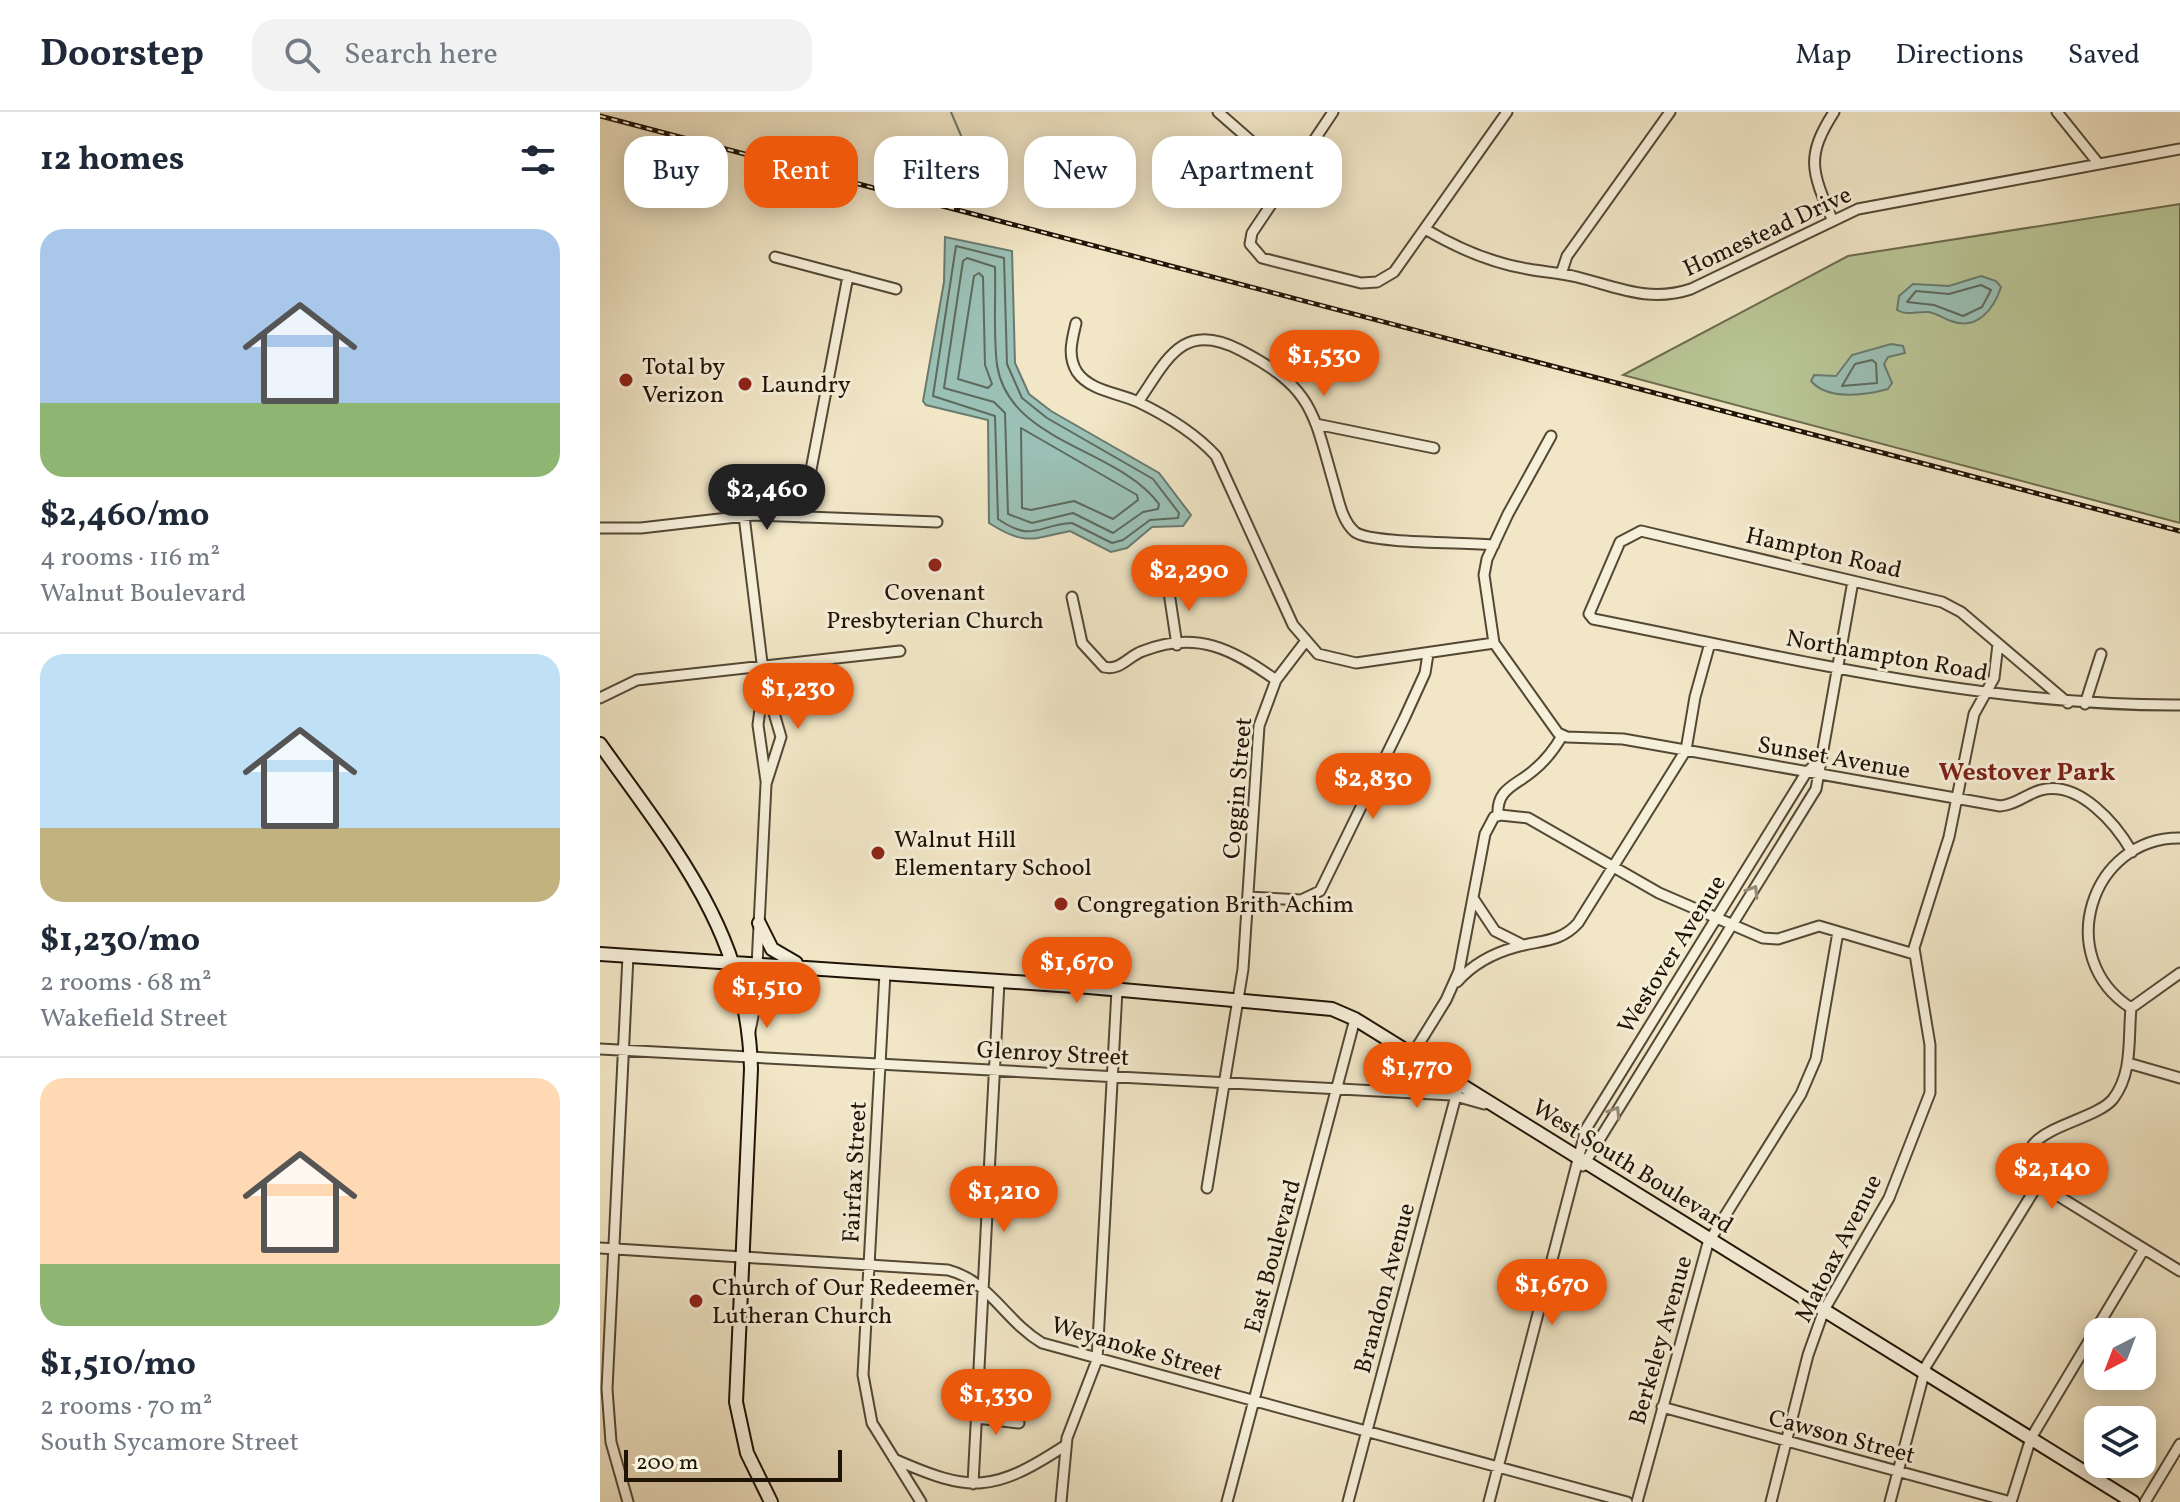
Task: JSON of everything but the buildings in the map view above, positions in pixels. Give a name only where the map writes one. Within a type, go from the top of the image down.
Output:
[{"type":"street","points":[[1218,112],[1245,136]]},
{"type":"street","points":[[1317,136],[1333,112]]},
{"type":"street","points":[[1269,208],[1250,238],[1257,255],[1361,283],[1384,280],[1394,272],[1507,112]]},
{"type":"street","points":[[1561,274],[1567,256],[1670,112]]},
{"type":"street","points":[[1832,219],[1816,182],[1813,160],[1820,134],[1834,112]]},
{"type":"street","points":[[2057,112],[2098,163]]},
{"type":"street","name":"Homestead Drive","points":[[1425,229],[1490,260],[1561,274],[1639,295],[1678,293],[1832,219],[1911,197],[2180,149]]},
{"type":"street","points":[[775,257],[896,289]]},
{"type":"street","points":[[802,517],[848,276]]},
{"type":"street","points":[[1076,323],[1070,352],[1079,375],[1092,385],[1138,402],[1202,442],[1223,466],[1293,625],[1318,654],[1346,663],[1494,643]]},
{"type":"street","points":[[1138,402],[1178,347],[1192,340],[1215,340],[1240,350],[1291,382],[1308,402],[1340,506],[1347,522],[1360,535],[1374,539],[1494,545]]},
{"type":"street","points":[[1316,424],[1434,448]]},
{"type":"street","points":[[1498,816],[1499,798],[1506,788],[1534,770],[1562,736],[1494,643],[1484,575],[1494,545],[1551,436]]},
{"type":"street","points":[[744,516],[764,679],[781,737],[766,784]]},
{"type":"street","points":[[600,528],[641,528],[744,516],[937,522]]},
{"type":"street","name":"Hampton Road","points":[[1590,617],[1620,542],[1637,531],[1942,602],[1961,612],[2068,703]]},
{"type":"street","name":"Westover Avenue","points":[[1581,1160],[1682,1006],[1816,789],[1853,581]]},
{"type":"street","points":[[1168,586],[1177,645]]},
{"type":"street","points":[[1072,597],[1080,640],[1093,659],[1110,668],[1146,650],[1204,643],[1222,646],[1276,680]]},
{"type":"street","name":"Northampton Road","points":[[1590,617],[1710,643],[1986,693],[2068,703],[2180,705]]},
{"type":"street","name":"Coggin Street","points":[[1207,1188],[1238,999],[1259,726],[1276,680],[1305,642]]},
{"type":"street","points":[[1453,988],[1483,961],[1523,945],[1562,937],[1570,931],[1686,750],[1695,697],[1710,643]]},
{"type":"street","name":"Matoax Avenue","points":[[1771,1502],[1808,1355],[1824,1310],[1879,1220],[1930,1093],[1930,1045],[1914,954],[1957,799],[1974,714],[1994,678],[1998,644]]},
{"type":"street","points":[[600,698],[637,680],[900,651]]},
{"type":"street","points":[[1248,897],[1301,900],[1315,895],[1324,885],[1425,673],[1428,654]]},
{"type":"street","points":[[2085,704],[2101,654]]},
{"type":"street","points":[[764,679],[758,725],[766,784],[750,1034],[736,1402],[747,1453],[771,1502]]},
{"type":"street","name":"Sunset Avenue","points":[[1562,736],[1600,736],[2006,806],[2042,790],[2069,792],[2108,820],[2132,852]]},
{"type":"street","points":[[600,744],[693,874],[717,919],[734,963],[750,1034]]},
{"type":"street","name":"Westover Avenue","points":[[1489,1502],[1575,1178],[1599,1107],[1806,773],[1820,760]]},
{"type":"street","points":[[1412,1055],[1453,988],[1463,958],[1489,825],[1498,816],[1515,815],[1535,820],[1659,893],[1732,926],[1771,939],[1819,926],[1914,954]]},
{"type":"street","points":[[2131,1008],[2102,983],[2091,961],[2086,938],[2098,890],[2132,852],[2149,843],[2180,838]]},
{"type":"street","points":[[1761,847],[1775,856]]},
{"type":"street","points":[[1473,898],[1495,931],[1523,945]]},
{"type":"street","points":[[759,923],[778,955],[806,967]]},
{"type":"street","name":"Berkeley Avenue","points":[[1637,1502],[1710,1239],[1801,1094],[1811,1071],[1820,1042],[1838,932]]},
{"type":"street","name":"West South Boulevard","points":[[600,954],[1325,1007],[1355,1019],[1458,1089],[1502,1111],[2133,1502]]},
{"type":"street","points":[[628,956],[607,1354],[608,1416],[628,1502]]},
{"type":"street","name":"Fairfax Street","points":[[885,973],[863,1353],[864,1397],[872,1423],[921,1502]]},
{"type":"street","points":[[2131,1008],[2180,973]]},
{"type":"street","points":[[973,1484],[997,1070],[999,982]]},
{"type":"street","points":[[1061,1502],[1066,1445],[1097,1360],[1117,990]]},
{"type":"street","points":[[1668,996],[1682,1006]]},
{"type":"street","points":[[2131,1008],[2128,1063],[2111,1101],[2094,1113],[2041,1135],[2033,1146],[2030,1160],[2040,1181],[2180,1271]]},
{"type":"street","name":"East Boulevard","points":[[1227,1502],[1355,1019]]},
{"type":"street","name":"Glenroy Street","points":[[600,1049],[1337,1088],[1458,1089]]},
{"type":"street","points":[[2128,1063],[2180,1078]]},
{"type":"street","name":"Brandon Avenue","points":[[1348,1502],[1458,1089]]},
{"type":"street","points":[[1890,1502],[1924,1371],[2040,1181]]},
{"type":"street","name":"Weyanoke Street","points":[[600,1248],[948,1270],[972,1277],[1028,1335],[1042,1343],[1253,1403],[1627,1502]]},
{"type":"street","points":[[2011,1502],[2031,1438],[2144,1249]]},
{"type":"street","name":"Cawson Street","points":[[1662,1407],[2011,1502]]},
{"type":"street","points":[[977,1418],[1019,1423]]},
{"type":"street","points":[[2145,1502],[2180,1444]]},
{"type":"street","points":[[894,1459],[951,1483],[973,1484],[1011,1475],[1066,1445]]},
{"type":"green space","points":[[2180,204],[2180,523],[1623,375],[1848,256]]},
{"type":"water","points":[[945,237],[1012,251],[1015,363],[1029,394],[1051,411],[1159,473],[1191,515],[1183,526],[1152,527],[1127,548],[1111,552],[1070,531],[1029,539],[1012,535],[989,523],[988,420],[926,405],[923,401],[944,282]]},
{"type":"water","points":[[1981,276],[1996,281],[2001,287],[1989,310],[1969,323],[1951,321],[1931,313],[1897,310],[1899,296],[1913,284],[1949,286]]},
{"type":"water","points":[[1891,344],[1903,346],[1905,353],[1888,357],[1884,364],[1892,383],[1888,389],[1837,394],[1827,392],[1811,381],[1814,375],[1836,376],[1852,355]]},
{"type":"waterway","points":[[951,112],[961,136]]},
{"type":"railway","points":[[600,116],[2180,531]]},
{"type":"place","name":"Total by Verizon","points":[[626,380]]},
{"type":"place","name":"Laundry","points":[[745,384]]},
{"type":"place","name":"Covenant Presbyterian Church","points":[[935,565]]},
{"type":"place","name":"Walnut Hill Elementary School","points":[[878,853]]},
{"type":"place","name":"Congregation Brith Achim","points":[[1061,904]]},
{"type":"place","name":"Church of Our Redeemer Lutheran Church","points":[[696,1301]]},
{"type":"district","name":"Westover Park","points":[[2027,771]]}]
